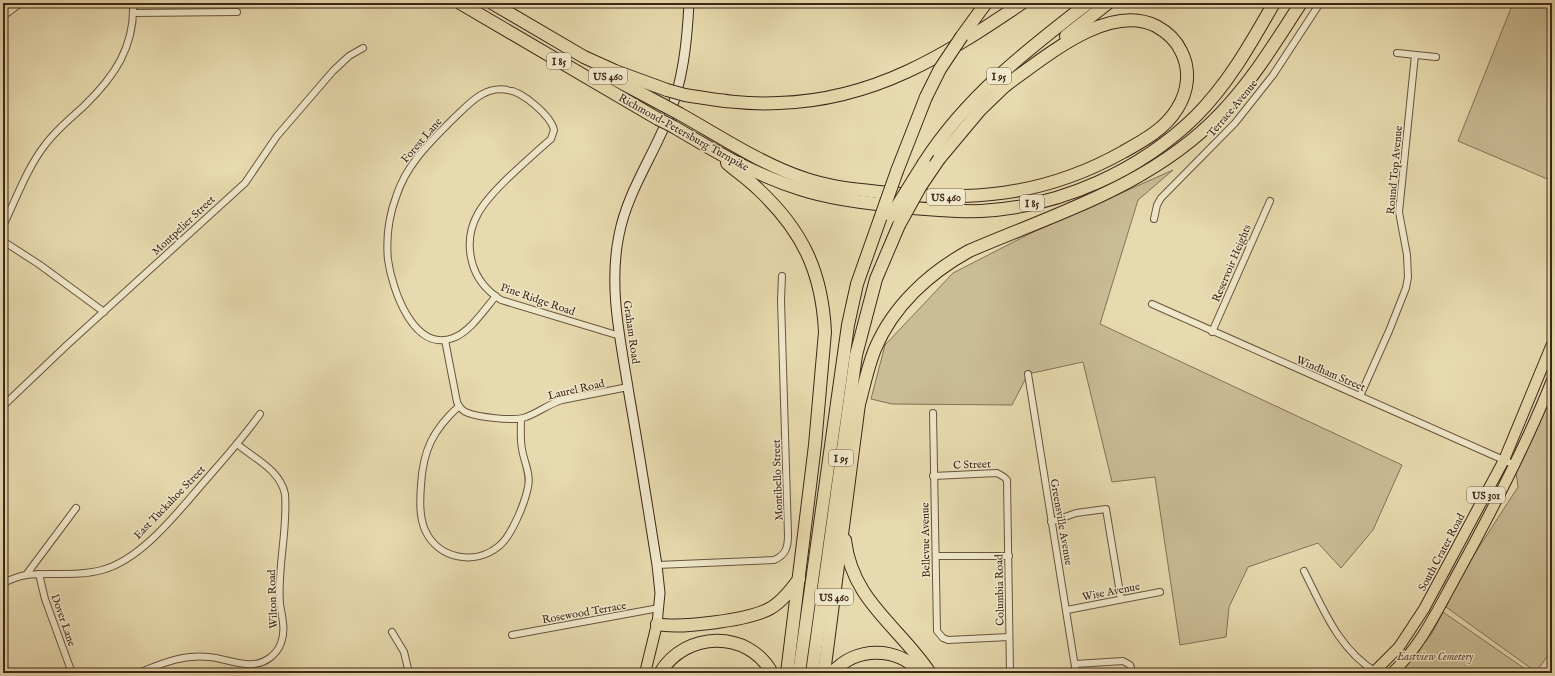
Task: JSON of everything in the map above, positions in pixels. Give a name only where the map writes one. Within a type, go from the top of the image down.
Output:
[{"type":"highway","name":"Richmond-Petersburg Turnpike","points":[[460,3],[716,152],[782,183],[820,195],[845,200],[936,210],[963,211],[1002,209],[1056,197],[1092,184],[1124,168],[1163,144],[1201,111],[1227,80],[1274,3]]},
{"type":"highway","name":"Richmond-Petersburg Turnpike","points":[[492,3],[556,41],[615,71],[667,90],[685,95],[740,102],[778,104],[847,94],[867,88],[921,67],[963,43],[1022,3]]},
{"type":"highway","points":[[890,220],[897,171],[926,97],[940,69],[986,3]]},
{"type":"highway","points":[[986,27],[1017,3]]},
{"type":"highway","name":"I 95","points":[[799,673],[836,400],[848,325],[867,269],[890,220],[937,143],[957,118],[994,80],[1023,54],[1088,3]]},
{"type":"highway","name":"I 95","points":[[812,673],[856,355],[869,301],[889,246],[890,220],[920,187],[975,115],[1000,89],[1108,3]]},
{"type":"highway","points":[[859,404],[871,359],[883,333],[904,302],[924,282],[953,260],[1112,191],[1142,175],[1176,152],[1221,113],[1240,91],[1262,62],[1301,3]]},
{"type":"highway","name":"US 460","points":[[556,41],[583,62],[680,114],[755,157],[807,180],[843,188],[905,195],[974,197],[1022,190],[1065,178],[1106,161],[1136,145],[1160,128],[1176,110],[1184,94],[1187,72],[1184,56],[1169,35],[1153,25],[1129,21],[1104,25],[1081,34],[1000,89]]},
{"type":"highway","points":[[716,152],[758,188],[791,225],[806,249],[813,264],[821,292],[825,332],[800,578],[787,673]]},
{"type":"highway","name":"US 460","points":[[824,673],[859,404],[863,356],[874,308],[887,265],[889,246]]},
{"type":"highway","points":[[805,532],[836,400]]},
{"type":"highway","points":[[844,521],[849,564],[859,587],[930,673]]},
{"type":"highway","points":[[657,624],[678,627],[760,613],[778,604],[800,578]]},
{"type":"highway","points":[[660,673],[669,659],[677,653],[697,643],[714,640],[733,642],[749,649],[762,659],[772,673]]},
{"type":"highway","points":[[832,673],[843,662],[853,657],[871,652],[882,652],[903,658],[921,673]]},
{"type":"main road","name":"Graham Road","points":[[645,673],[657,624],[659,608],[657,565],[620,336],[614,290],[615,268],[618,236],[628,202],[656,145],[679,87],[686,44],[689,3]]},
{"type":"main road","name":"South Crater Road","points":[[1375,673],[1410,633],[1504,460],[1552,344]]},
{"type":"main road","name":"US 301","points":[[1392,673],[1422,638],[1515,465],[1552,380]]},
{"type":"main road","points":[[1526,409],[1538,415]]},
{"type":"street","points":[[3,16],[21,3]]},
{"type":"street","points":[[3,226],[43,147],[58,128],[96,93],[119,64],[131,36],[133,3]]},
{"type":"street","name":"Terrace Avenue","points":[[1154,218],[1160,198],[1235,122],[1273,74],[1320,3]]},
{"type":"street","points":[[133,13],[237,12]]},
{"type":"street","name":"Montpelier Street","points":[[3,406],[245,183],[277,136],[333,71],[349,56],[363,48]]},
{"type":"street","points":[[1397,53],[1436,57]]},
{"type":"street","name":"Round Top Avenue","points":[[1360,396],[1389,331],[1404,293],[1408,277],[1407,255],[1398,212],[1415,55]]},
{"type":"street","name":"Forest Lane","points":[[445,340],[432,339],[421,333],[408,315],[396,292],[388,260],[388,248],[392,210],[403,180],[415,160],[470,102],[478,96],[494,90],[509,90],[516,92],[539,110],[553,126],[554,135],[548,142]]},
{"type":"street","name":"Pine Ridge Road","points":[[548,142],[492,192],[480,207],[471,227],[469,247],[473,265],[483,284],[496,296],[540,313],[620,336]]},
{"type":"street","name":"Reservoir Heights","points":[[1212,332],[1270,201]]},
{"type":"street","points":[[3,240],[104,312]]},
{"type":"street","name":"Montibello Street","points":[[657,565],[774,560],[780,558],[786,550],[788,528],[782,276]]},
{"type":"street","points":[[459,406],[444,421],[433,436],[424,456],[422,469],[422,521],[428,535],[440,548],[447,553],[464,558],[481,556],[499,546],[510,534],[527,492],[529,481],[522,448],[522,419],[471,414],[462,410],[459,406],[445,340],[459,336],[465,331],[496,296]]},
{"type":"street","name":"Windham Street","points":[[1152,304],[1212,332],[1515,465]]},
{"type":"street","name":"Greensville Avenue","points":[[1028,374],[1076,673]]},
{"type":"street","name":"Laurel Road","points":[[522,419],[552,403],[628,387]]},
{"type":"street","name":"Bellevue Avenue","points":[[933,413],[937,631],[939,635],[946,639],[1009,637]]},
{"type":"street","name":"East Tuckahoe Street","points":[[3,582],[26,575],[89,573],[106,569],[122,562],[160,529],[237,444],[260,414]]},
{"type":"street","name":"Wilton Road","points":[[138,673],[168,661],[193,657],[207,657],[254,664],[267,660],[278,650],[284,628],[279,585],[285,494],[281,481],[276,474],[237,444]]},
{"type":"street","name":"C Street","points":[[933,476],[1000,474],[1007,480],[1008,507]]},
{"type":"street","name":"Columbia Road","points":[[1008,507],[1010,673]]},
{"type":"street","points":[[26,575],[76,508]]},
{"type":"street","points":[[1051,522],[1076,513],[1106,509],[1122,599]]},
{"type":"street","points":[[936,556],[1009,556]]},
{"type":"street","points":[[1304,571],[1331,625],[1342,642],[1375,673]]},
{"type":"street","name":"Dover Lane","points":[[39,574],[45,598],[72,673]]},
{"type":"street","name":"Wise Avenue","points":[[1066,610],[1160,592]]},
{"type":"street","name":"Rosewood Terrace","points":[[512,635],[659,608]]},
{"type":"street","points":[[392,632],[404,652],[409,673]]},
{"type":"street","points":[[1075,664],[1127,662],[1132,668],[1133,673]]},
{"type":"green space","points":[[1513,3],[1552,3],[1552,181],[1458,141]]},
{"type":"green space","points":[[1173,170],[1138,200],[1100,324],[1402,465],[1373,530],[1341,568],[1318,543],[1248,567],[1229,607],[1226,637],[1180,645],[1155,477],[1112,482],[1083,362],[1028,374],[1012,405],[892,404],[871,399],[885,345],[953,273],[1029,234]]},
{"type":"green space","points":[[1552,372],[1552,650],[1536,672],[1446,607],[1459,578],[1518,487],[1515,465]]},
{"type":"green space","name":"Eastview Cemetery","points":[[1443,612],[1531,673],[1399,673],[1432,633]]}]
